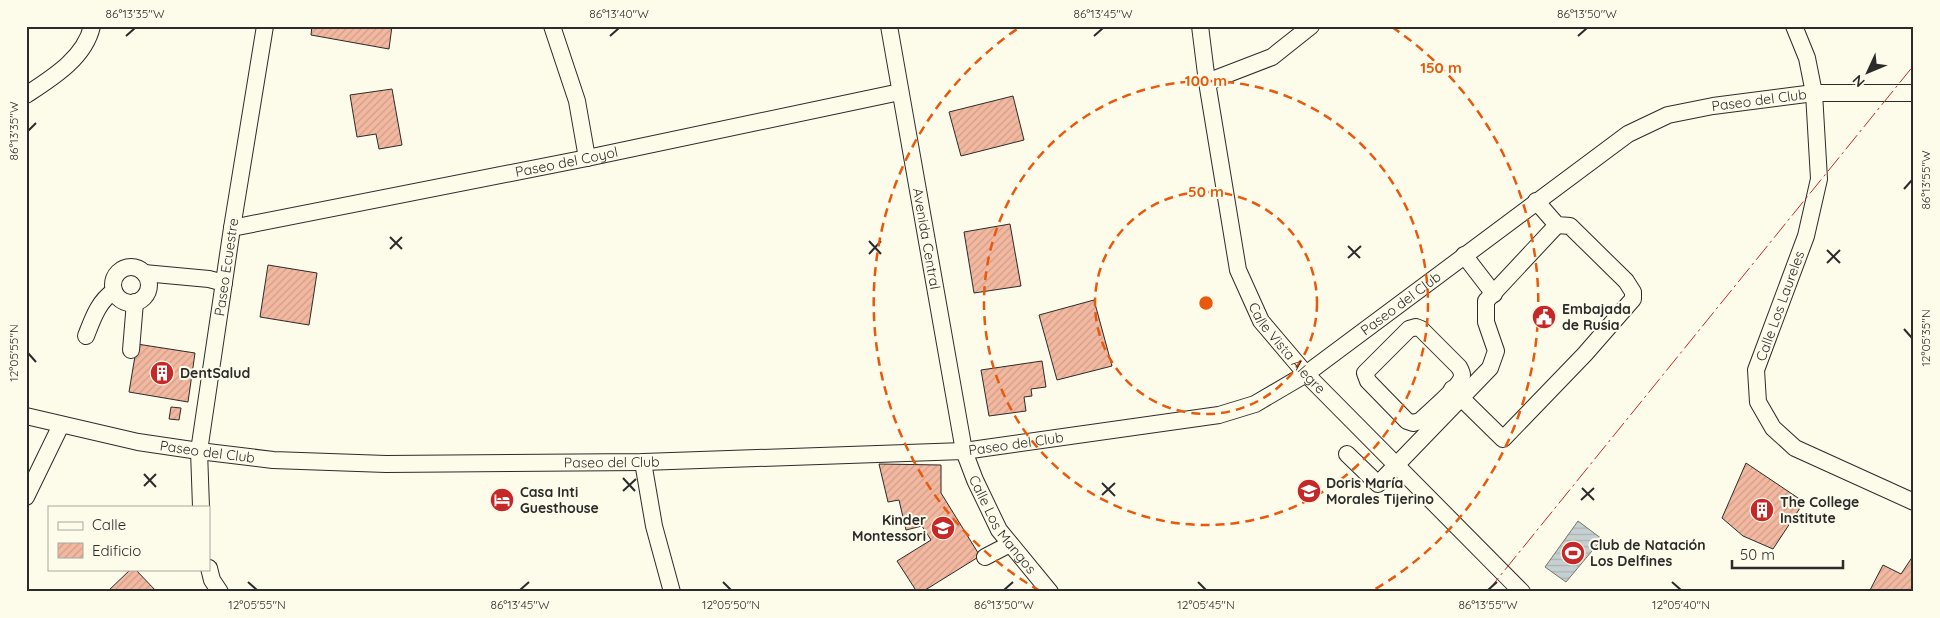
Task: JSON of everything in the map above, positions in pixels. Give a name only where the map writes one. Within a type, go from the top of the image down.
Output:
[{"type":"street","points":[[26,95],[49,80],[81,52],[92,26]]},
{"type":"street","name":"Paseo Ecuestre","points":[[201,506],[199,451],[232,228],[265,26]]},
{"type":"street","points":[[552,26],[577,101],[587,158]]},
{"type":"street","name":"Avenida Central","points":[[889,26],[964,451]]},
{"type":"street","name":"Calle Vista Alegre","points":[[1200,26],[1207,82],[1238,270],[1261,321],[1306,374],[1515,589]]},
{"type":"street","points":[[1207,82],[1272,56],[1312,26]]},
{"type":"street","name":"Calle Los Laureles","points":[[1794,26],[1808,58],[1814,93],[1818,179],[1806,236],[1756,370],[1758,402],[1773,428],[1795,448],[1914,502]]},
{"type":"street","name":"Paseo del Coyol","points":[[232,228],[587,158],[900,92]]},
{"type":"street","name":"Paseo del Club","points":[[26,416],[138,442],[199,451],[273,460],[386,464],[643,462],[964,451],[1219,415],[1255,404],[1306,374],[1628,134],[1668,115],[1713,106],[1814,93],[1914,93]]},
{"type":"street","points":[[1456,394],[1503,439],[1585,354],[1633,299],[1633,292],[1626,281],[1570,226],[1557,225],[1536,201]]},
{"type":"street","points":[[1347,454],[1378,484],[1456,394],[1462,375],[1460,367],[1421,329],[1416,327],[1409,329],[1366,372],[1368,381],[1407,421],[1420,421],[1456,394],[1490,368],[1496,351],[1486,322],[1486,301],[1557,225]]},
{"type":"street","points":[[1464,255],[1494,294]]},
{"type":"street","points":[[134,267],[144,273],[148,278],[148,290],[145,296],[135,302],[122,301],[114,291],[114,279],[122,269],[134,267]]},
{"type":"street","points":[[144,273],[208,279],[224,283]]},
{"type":"street","points":[[86,336],[95,311],[105,297],[114,291]]},
{"type":"street","points":[[131,350],[135,302]]},
{"type":"street","points":[[26,497],[61,425]]},
{"type":"street","name":"Calle Los Mangos","points":[[964,451],[989,511],[1010,544],[1050,592]]},
{"type":"street","points":[[643,462],[654,526],[672,592]]},
{"type":"street","points":[[985,557],[1010,544]]},
{"type":"street","points":[[210,570],[212,580],[220,592]]},
{"type":"shaded area","name":"Club de Natación Los Delfines","points":[[1578,521],[1602,539],[1566,582],[1545,567]]},
{"type":"building","points":[[312,26],[392,26],[389,49],[311,35]]},
{"type":"building","points":[[392,89],[402,145],[379,149],[376,134],[357,137],[350,95]]},
{"type":"building","points":[[1013,96],[1024,140],[961,156],[949,112]]},
{"type":"building","points":[[1010,224],[1021,286],[974,293],[964,232]]},
{"type":"building","points":[[268,265],[317,273],[309,325],[260,317]]},
{"type":"building","points":[[1094,300],[1112,366],[1057,380],[1039,315]]},
{"type":"building","name":"DentSalud","points":[[137,344],[195,353],[188,402],[129,392]]},
{"type":"building","points":[[1042,361],[1046,387],[1031,389],[1032,396],[1024,397],[1026,411],[989,416],[981,370]]},
{"type":"building","points":[[171,407],[181,408],[179,420],[169,419]]},
{"type":"building","name":"The College Institute","points":[[1746,463],[1804,502],[1773,549],[1743,536],[1722,518]]},
{"type":"building","name":"Kinder Montessori","points":[[879,464],[941,465],[941,493],[980,556],[922,592],[917,592],[897,561],[931,540],[922,526],[906,530],[899,500],[888,502]]},
{"type":"building","points":[[1913,556],[1914,592],[1869,592],[1883,565],[1901,574]]},
{"type":"building","points":[[130,570],[136,570],[157,592],[107,592]]},
{"type":"power","points":[[1487,592],[1914,65]]},
{"type":"place","name":"Embajada de Rusia","points":[[1544,317]]},
{"type":"place","name":"DentSalud","points":[[162,373]]},
{"type":"place","name":"Doris María Morales Tijerino","points":[[1309,491]]},
{"type":"place","name":"Casa Inti Guesthouse","points":[[502,500]]},
{"type":"place","name":"The College Institute","points":[[1762,510]]},
{"type":"place","name":"Kinder Montessori","points":[[943,528]]},
{"type":"place","name":"Club de Natación Los Delfines","points":[[1573,553]]}]
